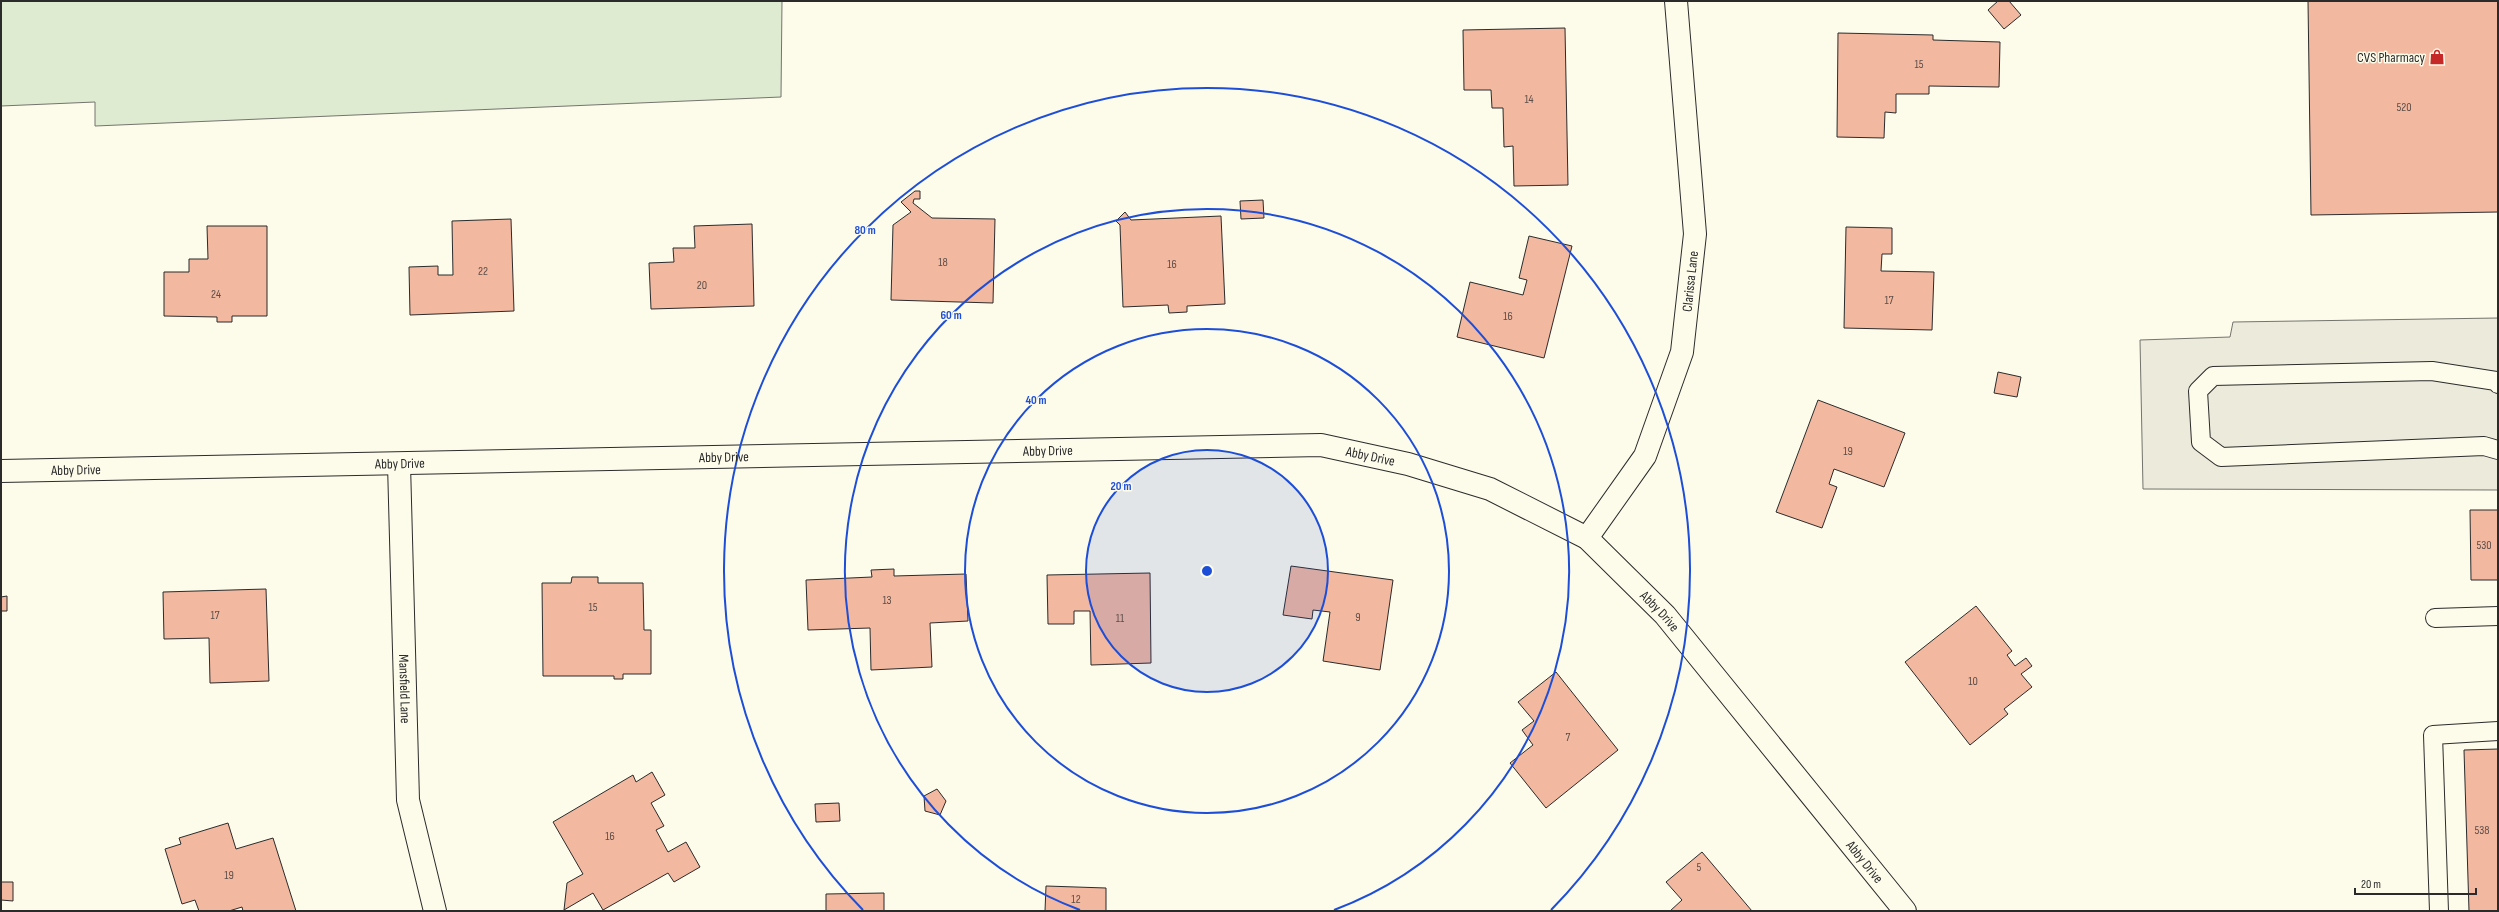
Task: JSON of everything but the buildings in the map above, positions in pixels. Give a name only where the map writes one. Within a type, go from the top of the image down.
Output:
[{"type":"street","name":"Clarissa Lane","points":[[1587,538],[1645,456],[1682,352],[1696,234],[1676,1]]},
{"type":"street","name":"Abby Drive","points":[[1,471],[1321,445],[1408,464],[1490,489],[1587,538],[1666,615],[1905,911]]},
{"type":"street","name":"Mansfield Lane","points":[[400,464],[408,800],[435,911]]},
{"type":"lane","points":[[2498,384],[2496,381],[2432,371],[2213,376],[2198,391],[2201,442],[2221,457],[2484,446],[2498,450]]},
{"type":"lane","points":[[2435,618],[2498,616]]},
{"type":"lane","points":[[2439,911],[2433,735],[2498,731]]},
{"type":"green space","points":[[1,1],[782,1],[781,97],[95,126],[95,102],[1,106]]},
{"type":"shaded area","points":[[2498,318],[2498,490],[2143,489],[2140,340],[2230,337],[2233,322]]},
{"type":"place","name":"CVS Pharmacy","points":[[2437,57]]}]
